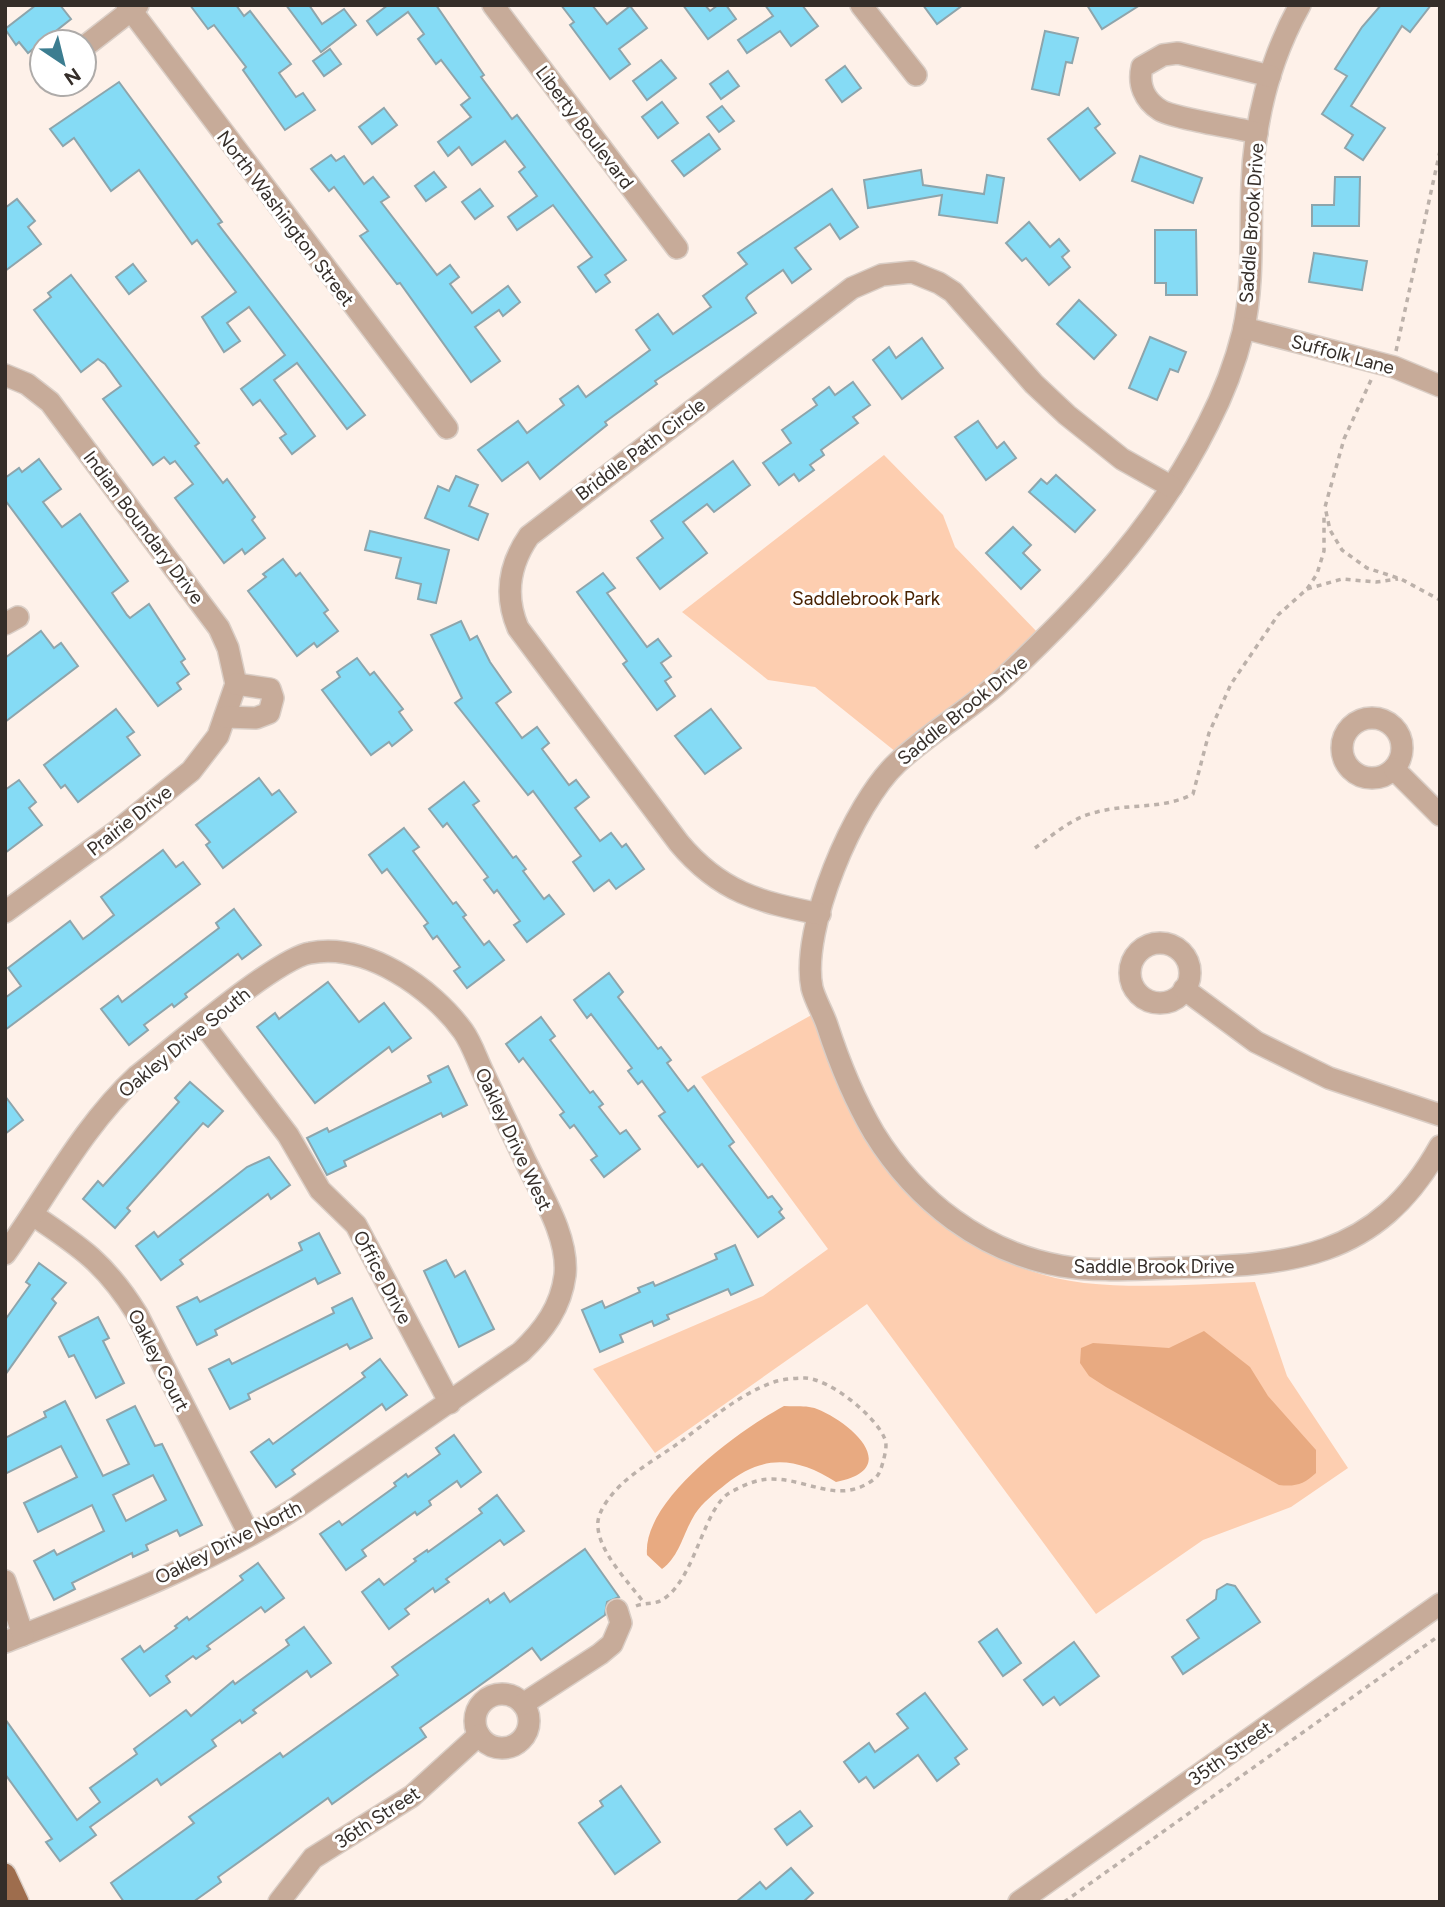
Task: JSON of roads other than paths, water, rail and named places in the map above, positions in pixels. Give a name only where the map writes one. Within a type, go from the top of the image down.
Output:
[{"type":"main road","points":[[5,1874],[18,1902]]},
{"type":"street","name":"Liberty Boulevard","points":[[493,5],[677,248]]},
{"type":"street","points":[[861,5],[916,75]]},
{"type":"street","name":"Saddle Brook Drive","points":[[1300,5],[1275,56],[1257,133],[1244,328],[1223,395],[1172,487],[1107,574],[1055,630],[996,686],[893,766],[850,831],[820,914],[810,954],[813,988],[838,1056],[870,1126],[902,1173],[971,1234],[1021,1255],[1062,1266],[1105,1269],[1247,1266],[1291,1261],[1319,1252],[1361,1232],[1388,1213],[1415,1185],[1440,1146]]},
{"type":"street","points":[[98,35],[132,7]]},
{"type":"street","name":"North Washington Street","points":[[132,7],[447,428]]},
{"type":"street","points":[[1257,133],[1160,110],[1145,95],[1139,80],[1142,67],[1163,55],[1178,53],[1270,76]]},
{"type":"street","name":"Briddle Path Circle","points":[[820,914],[786,908],[728,888],[706,874],[679,843],[519,628],[511,608],[509,575],[529,536],[852,288],[882,275],[912,272],[953,292],[1034,384],[1095,438],[1122,459],[1172,487]]},
{"type":"street","name":"Suffolk Lane","points":[[1244,328],[1385,365],[1440,386]]},
{"type":"street","name":"Indian Boundary Drive","points":[[5,375],[27,384],[50,402],[206,608],[228,648],[236,684],[227,712]]},
{"type":"street","points":[[227,712],[256,718],[269,713],[273,698],[270,689],[236,684]]},
{"type":"street","name":"Prairie Drive","points":[[5,912],[117,831],[191,771],[213,744],[227,712]]},
{"type":"street","points":[[1394,769],[1440,814]]},
{"type":"street","name":"Oakley Drive West","points":[[308,953],[336,951],[386,965],[422,989],[464,1032],[555,1225],[565,1274],[552,1316],[521,1352],[470,1390]]},
{"type":"street","name":"Oakley Drive South","points":[[5,1254],[83,1136],[117,1095],[279,967],[308,953]]},
{"type":"street","points":[[1184,989],[1268,1048],[1329,1078],[1440,1115]]},
{"type":"street","name":"Office Drive","points":[[204,1025],[288,1135],[320,1190],[356,1224],[450,1402]]},
{"type":"street","name":"Oakley Court","points":[[33,1215],[91,1254],[116,1281],[137,1314],[249,1534]]},
{"type":"street","name":"Oakley Drive North","points":[[14,1639],[54,1625],[249,1534],[296,1508],[470,1390]]},
{"type":"street","points":[[5,1581],[14,1639]]},
{"type":"street","name":"35th Street","points":[[1019,1902],[1440,1604]]},
{"type":"street","points":[[523,1704],[612,1644],[621,1623],[618,1613]]},
{"type":"street","points":[[509,1695],[523,1704],[529,1718],[528,1727],[517,1743],[496,1747],[479,1735],[476,1713],[490,1697],[509,1695]]},
{"type":"street","name":"36th Street","points":[[279,1902],[305,1865],[412,1796],[479,1735]]},
{"type":"park label","name":"Saddlebrook Park","points":[[866,598]]}]
